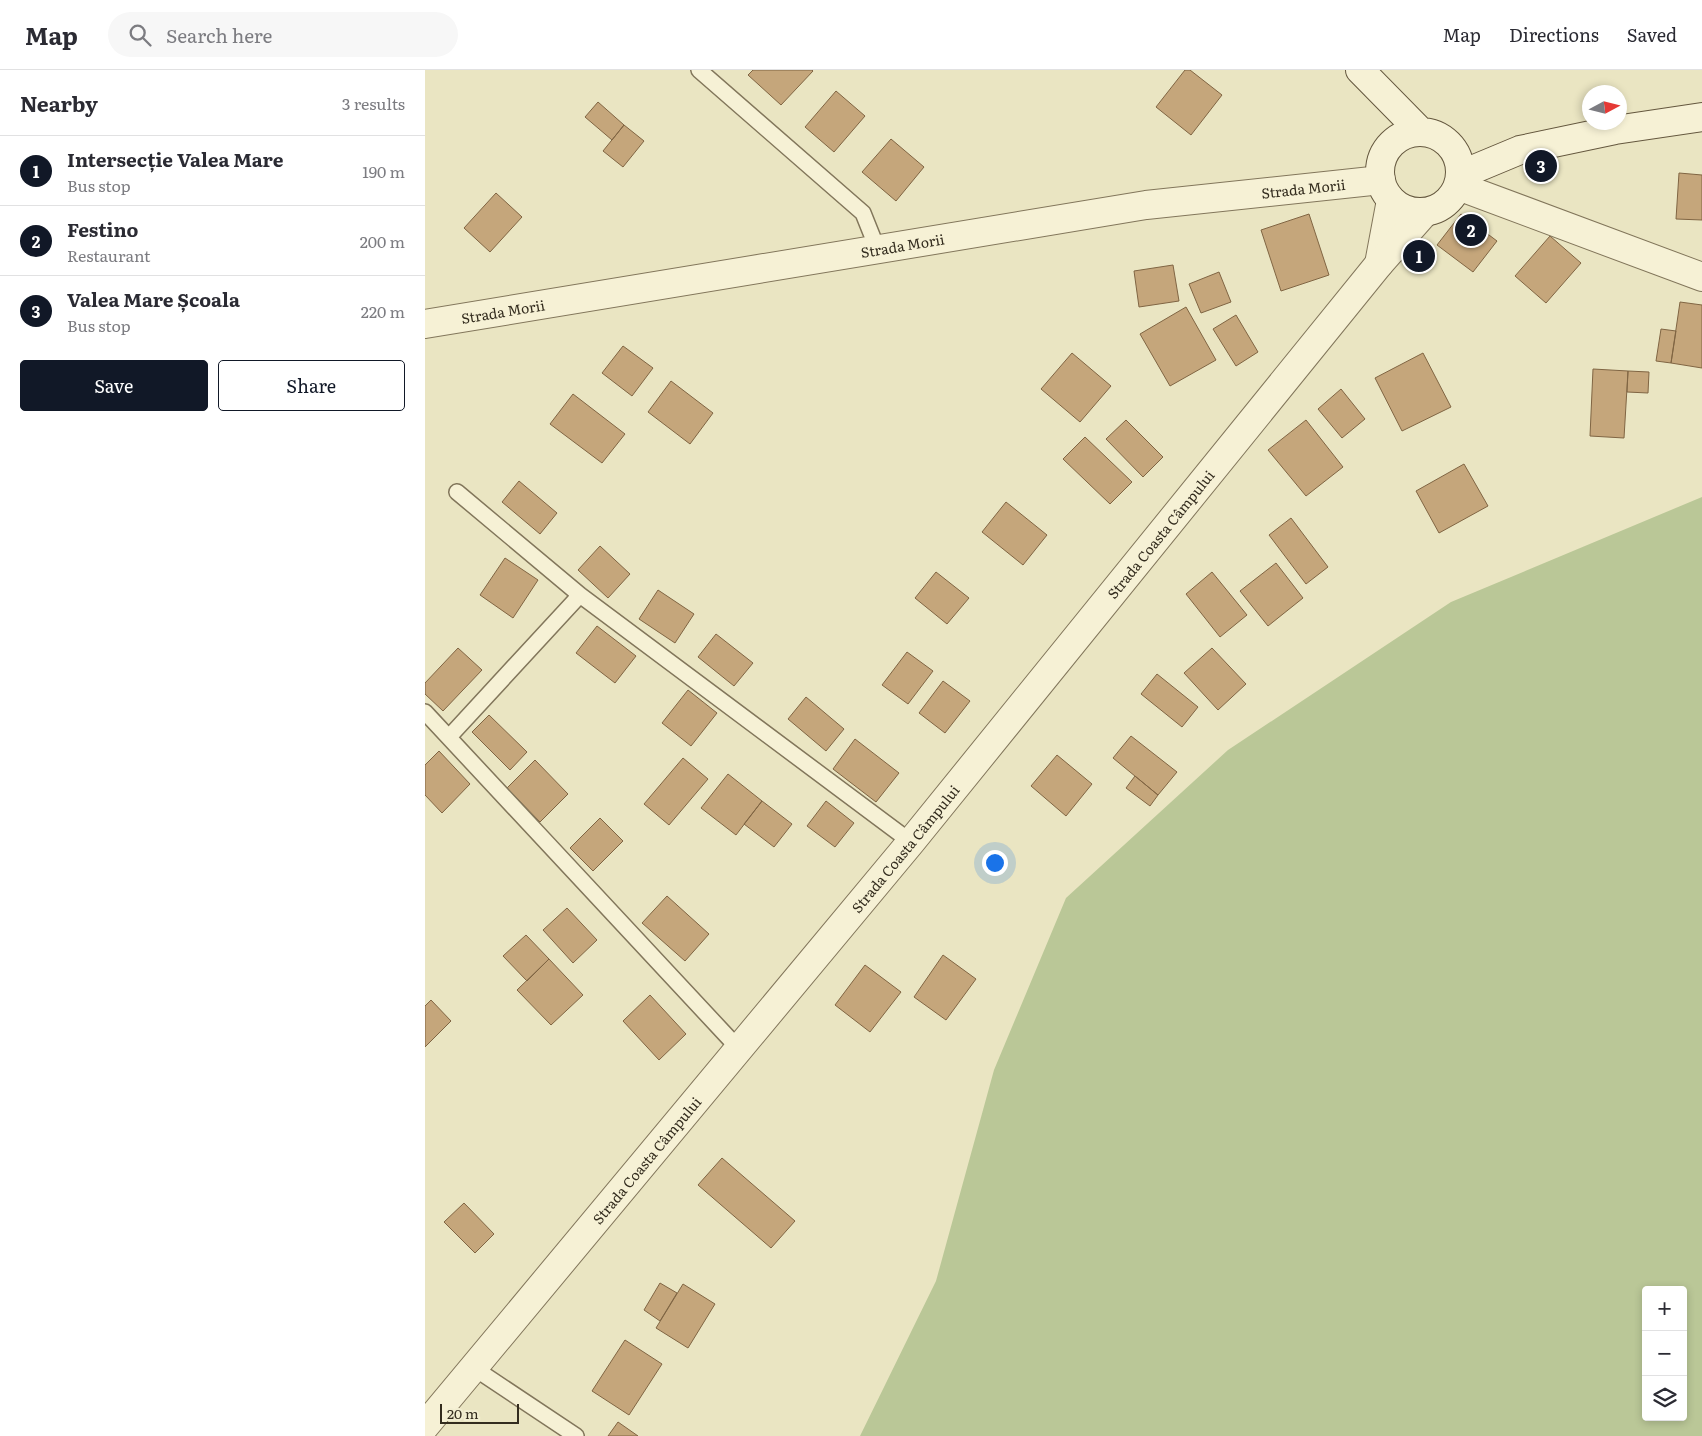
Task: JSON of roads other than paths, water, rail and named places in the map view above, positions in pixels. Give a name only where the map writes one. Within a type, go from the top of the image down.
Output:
[{"type":"street","points":[[1367,78],[1420,132]]},
{"type":"street","points":[[1367,78],[1389,146]]},
{"type":"street","points":[[1459,180],[1520,150],[1615,130],[1702,117]]},
{"type":"street","points":[[1420,132],[1437,135],[1452,146],[1459,160],[1459,180],[1445,204],[1425,212],[1412,211],[1400,207],[1386,190],[1381,162],[1389,146],[1403,136],[1420,132]]},
{"type":"street","points":[[1452,146],[1520,150]]},
{"type":"street","points":[[1459,180],[1702,277]]},
{"type":"street","name":"Strada Morii","points":[[425,324],[1146,205],[1386,190]]},
{"type":"street","name":"Strada Coasta Câmpului","points":[[1379,264],[1386,190]]},
{"type":"street","name":"Strada Coasta Câmpului","points":[[425,1426],[911,842],[1379,264],[1425,212]]},
{"type":"lane","points":[[699,70],[863,213],[877,248]]},
{"type":"lane","points":[[457,492],[580,595],[911,842]]},
{"type":"lane","points":[[449,737],[580,595]]},
{"type":"lane","points":[[425,712],[739,1049]]},
{"type":"lane","points":[[474,1368],[576,1436]]},
{"type":"place","name":"Valea Mare Școala","points":[[1541,166]]},
{"type":"place","name":"Festino","points":[[1471,230]]},
{"type":"place","name":"Intersecție Valea Mare","points":[[1419,256]]}]
